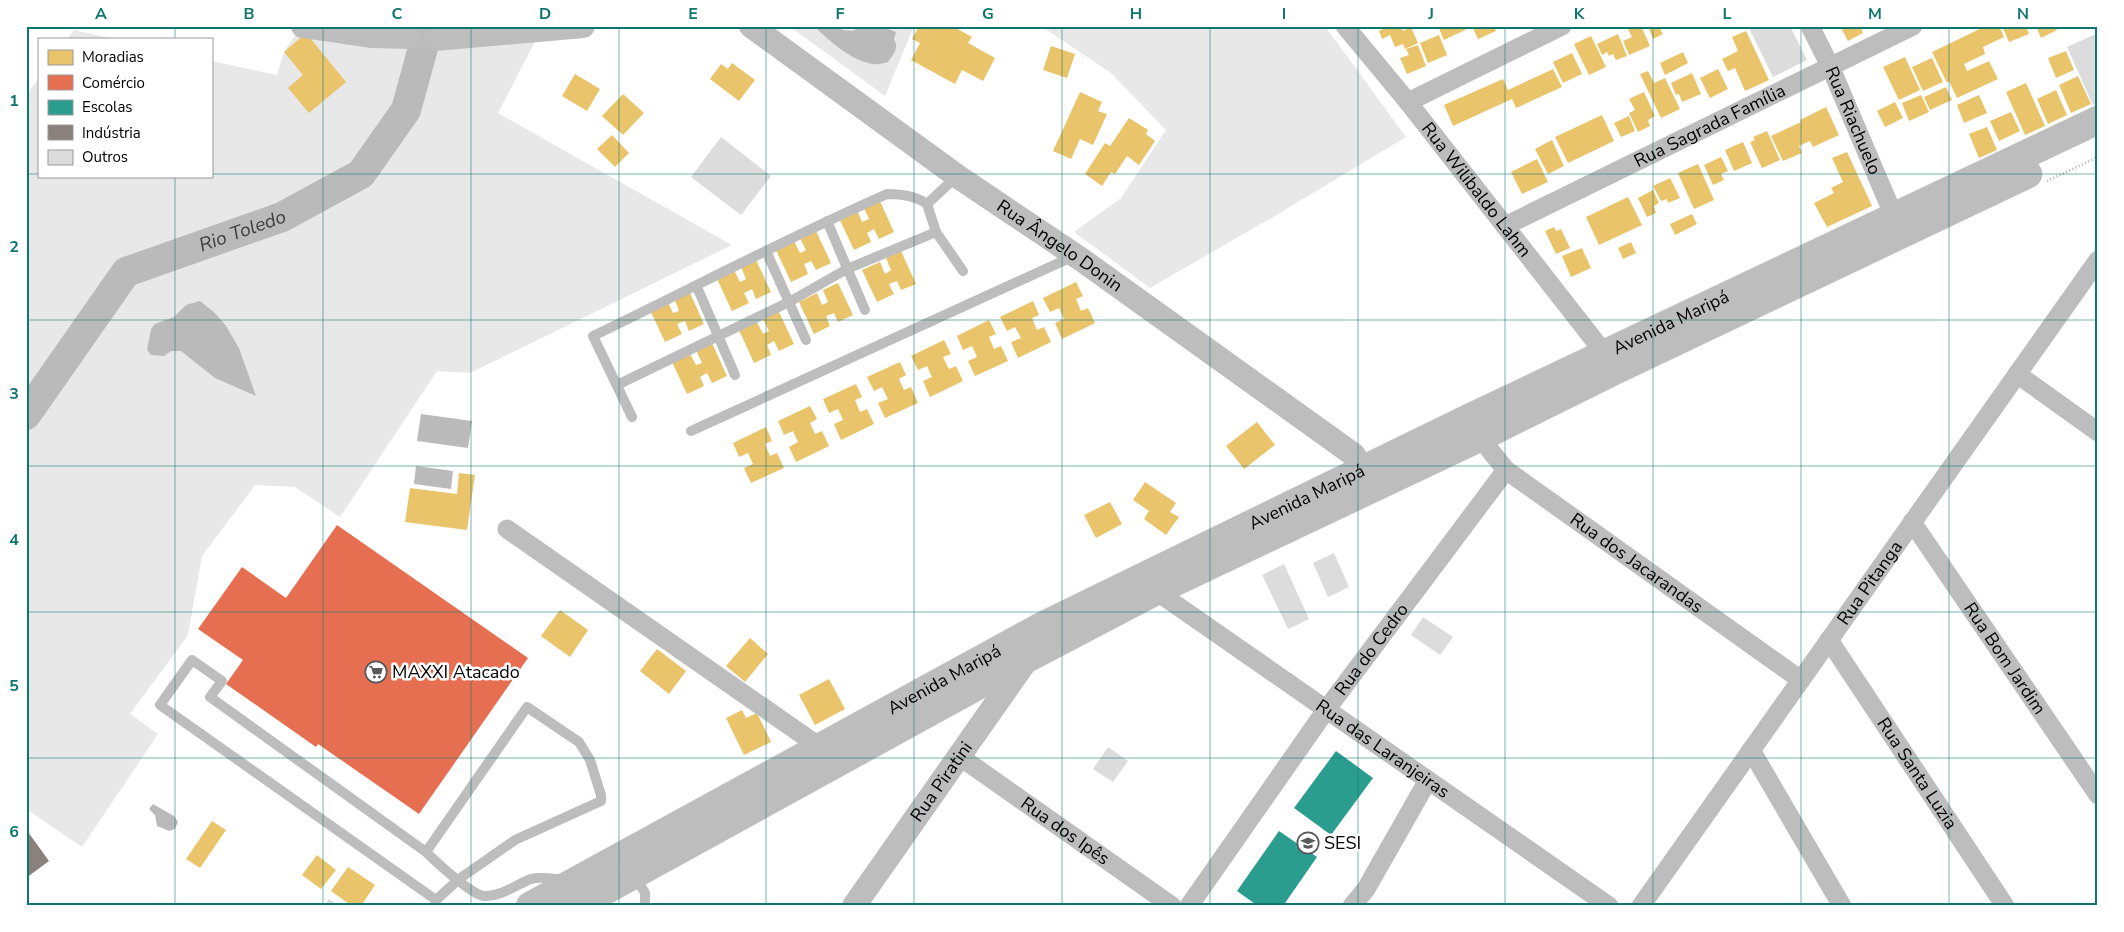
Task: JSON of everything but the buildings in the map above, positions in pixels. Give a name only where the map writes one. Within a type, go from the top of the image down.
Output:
[{"type":"main road","name":"Avenida Maripá","points":[[530,906],[576,893],[983,670],[1152,583],[1898,225],[2098,120]]},
{"type":"main road","name":"Avenida Maripá","points":[[1898,225],[2098,140]]},
{"type":"main road","name":"Avenida Maripá","points":[[630,864],[820,747],[983,670]]},
{"type":"street","points":[[304,26],[371,36],[436,38],[583,26]]},
{"type":"street","name":"Rua Ângelo Donin","points":[[751,26],[957,176],[1075,256],[1354,455],[1366,480]]},
{"type":"street","name":"Rua Wilibaldo Lahm","points":[[1345,26],[1408,102],[1610,363]]},
{"type":"street","points":[[1408,102],[1562,26]]},
{"type":"street","name":"Rua Riachuelo","points":[[1810,26],[1830,66],[1898,225]]},
{"type":"street","name":"Rua Sagrada Família","points":[[1505,226],[1913,26]]},
{"type":"street","name":"Rua Pitanga","points":[[1641,906],[2098,260]]},
{"type":"street","points":[[2017,374],[2098,432]]},
{"type":"street","name":"Rua dos Jacarandas","points":[[1476,427],[1506,470],[1801,680]]},
{"type":"street","name":"Rua do Cedro","points":[[1189,906],[1326,710],[1506,470]]},
{"type":"street","name":"Rua Bom Jardim","points":[[1912,522],[2098,795]]},
{"type":"street","points":[[507,528],[820,747]]},
{"type":"street","name":"Rua das Laranjeiras","points":[[1152,583],[1326,710],[1609,906]]},
{"type":"street","name":"Rua Santa Luzia","points":[[1829,640],[2005,906]]},
{"type":"street","name":"Rua Piratini","points":[[854,906],[959,756],[1024,648]]},
{"type":"street","points":[[1751,750],[1842,906]]},
{"type":"street","name":"Rua dos Ipês","points":[[959,756],[1172,906]]},
{"type":"street","points":[[1352,906],[1366,888],[1428,780]]},
{"type":"lane","points":[[927,204],[957,176]]},
{"type":"lane","points":[[632,417],[593,336],[696,287],[826,221],[887,194],[896,194],[921,200],[927,204],[936,232],[963,271]]},
{"type":"lane","points":[[826,221],[865,310]]},
{"type":"lane","points":[[617,385],[789,302],[847,269],[936,232]]},
{"type":"lane","points":[[766,251],[806,340]]},
{"type":"lane","points":[[691,431],[1075,256]]},
{"type":"lane","points":[[696,287],[735,375]]},
{"type":"lane","points":[[426,852],[527,707],[579,742],[590,760],[601,801],[515,840],[459,879],[436,900],[160,705],[192,660],[222,681],[210,697],[426,852],[459,879],[475,893],[484,896],[499,894],[532,878],[576,893]]},
{"type":"lane","points":[[630,864],[645,893],[645,906]]},
{"type":"shaded area","points":[[301,26],[543,26],[498,113],[732,245],[470,373],[437,371],[340,517],[295,487],[255,485],[202,556],[188,635],[130,714],[158,734],[82,847],[26,809],[26,95],[38,79],[38,178],[212,178],[212,61],[277,75],[284,52]]},
{"type":"shaded area","points":[[789,26],[914,26],[885,96]]},
{"type":"shaded area","points":[[814,26],[838,26],[842,30],[853,31],[861,26],[880,26],[896,32],[894,39],[895,51],[888,62],[873,64],[865,62],[849,55]]},
{"type":"shaded area","points":[[1041,26],[1325,26],[1406,137],[1150,288],[1074,232],[1121,198],[1166,130],[1111,73]]},
{"type":"shaded area","points":[[74,30],[110,38],[68,38]]},
{"type":"shaded area","points":[[200,301],[215,313],[226,326],[239,348],[256,396],[215,378],[181,351],[171,351],[164,356],[151,355],[147,350],[151,329],[155,324],[174,317],[186,305]]},
{"type":"shaded area","points":[[421,414],[472,421],[468,448],[417,441]]},
{"type":"shaded area","points":[[416,466],[453,471],[451,489],[414,484]]},
{"type":"shaded area","points":[[153,804],[174,816],[178,822],[175,829],[169,831],[157,826],[155,815],[149,809]]},
{"type":"waterway","name":"Rio Toledo","points":[[26,415],[126,272],[282,217],[361,174],[406,110],[429,26]]},
{"type":"place","name":"MAXXI Atacado","points":[[376,672]]},
{"type":"place","name":"SESI","points":[[1308,843]]}]
